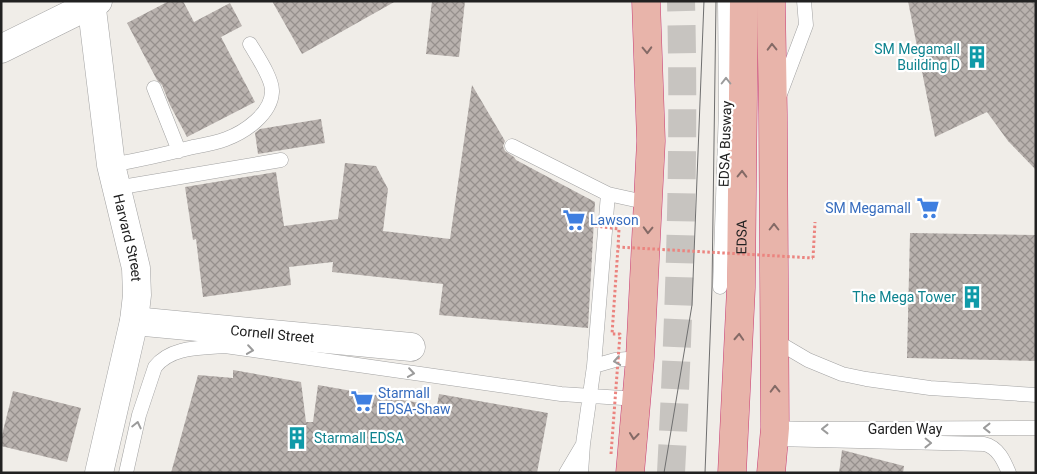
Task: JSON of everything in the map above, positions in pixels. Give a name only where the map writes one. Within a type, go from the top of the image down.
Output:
[{"type":"highway","points":[[630,473],[638,399],[649,203],[651,141],[646,1]]},
{"type":"highway","name":"EDSA","points":[[732,473],[741,288],[744,1]]},
{"type":"highway","points":[[771,1],[774,340],[774,434],[771,473]]},
{"type":"street","points":[[1,49],[94,2]]},
{"type":"street","name":"Harvard Street","points":[[94,2],[114,176],[136,268],[137,295],[134,321],[99,473]]},
{"type":"street","name":"Cornell Street","points":[[134,321],[411,347]]},
{"type":"lane","name":"EDSA Busway","points":[[720,287],[726,108],[725,1]]},
{"type":"lane","points":[[773,114],[806,25],[804,1]]},
{"type":"lane","points":[[114,176],[179,151],[226,139],[256,121],[266,109],[272,90],[268,77],[250,44]]},
{"type":"lane","points":[[154,88],[179,151]]},
{"type":"lane","points":[[512,146],[608,194],[649,203]]},
{"type":"lane","points":[[114,176],[281,160]]},
{"type":"lane","points":[[581,473],[583,444],[594,366],[593,320],[608,194]]},
{"type":"lane","points":[[774,340],[808,360],[842,374],[930,388],[1036,395]]},
{"type":"lane","points":[[126,473],[139,414],[155,367],[168,355],[192,348],[225,346],[561,394],[638,399]]},
{"type":"lane","points":[[594,366],[615,360],[640,358]]},
{"type":"lane","name":"Garden Way","points":[[774,434],[804,429],[1036,428]]},
{"type":"lane","points":[[774,434],[984,444],[997,451],[1009,473]]},
{"type":"lane","points":[[566,473],[583,444]]},
{"type":"path","points":[[618,247],[813,258],[815,222]]},
{"type":"path","points":[[595,226],[619,229],[612,334],[620,334],[611,454]]},
{"type":"building","points":[[169,1],[183,1],[194,22],[230,3],[242,26],[221,37],[255,102],[187,137],[162,85],[157,80],[127,23]]},
{"type":"building","points":[[272,1],[396,1],[302,54]]},
{"type":"building","points":[[432,1],[465,1],[459,57],[426,54]]},
{"type":"building","name":"SM Megamall Building D","points":[[908,1],[1036,1],[1036,170],[1008,141],[987,112],[935,137]]},
{"type":"building","points":[[472,85],[505,141],[503,146],[505,151],[516,160],[595,202],[588,328],[439,315],[443,284],[332,272],[333,262],[289,267],[291,285],[203,297],[196,239],[193,240],[185,187],[276,172],[284,226],[338,219],[345,163],[376,166],[388,189],[383,231],[450,239]]},
{"type":"building","points":[[321,119],[325,143],[258,154],[255,133],[260,129]]},
{"type":"building","name":"The Mega Tower","points":[[910,233],[1036,235],[1036,361],[907,358]]},
{"type":"building","name":"Starmall EDSA","points":[[233,370],[301,382],[306,422],[313,422],[318,385],[437,406],[439,394],[548,413],[537,473],[171,473],[198,375],[233,378]]},
{"type":"building","points":[[13,391],[81,408],[67,462],[1,446]]},
{"type":"building","points":[[842,450],[904,466],[903,473],[839,473]]},
{"type":"tunnel","points":[[671,473],[680,237],[681,1]]},
{"type":"tram line","points":[[664,473],[692,305],[704,1]]},
{"type":"tram line","points":[[705,473],[712,287],[716,1]]},
{"type":"place","name":"SM Megamall Building D","points":[[977,57]]},
{"type":"place","name":"SM Megamall","points":[[928,208]]},
{"type":"place","name":"Lawson","points":[[574,220]]},
{"type":"place","name":"The Mega Tower","points":[[972,297]]},
{"type":"place","name":"Starmall EDSA-Shaw","points":[[362,401]]},
{"type":"place","name":"Starmall EDSA","points":[[297,438]]}]
